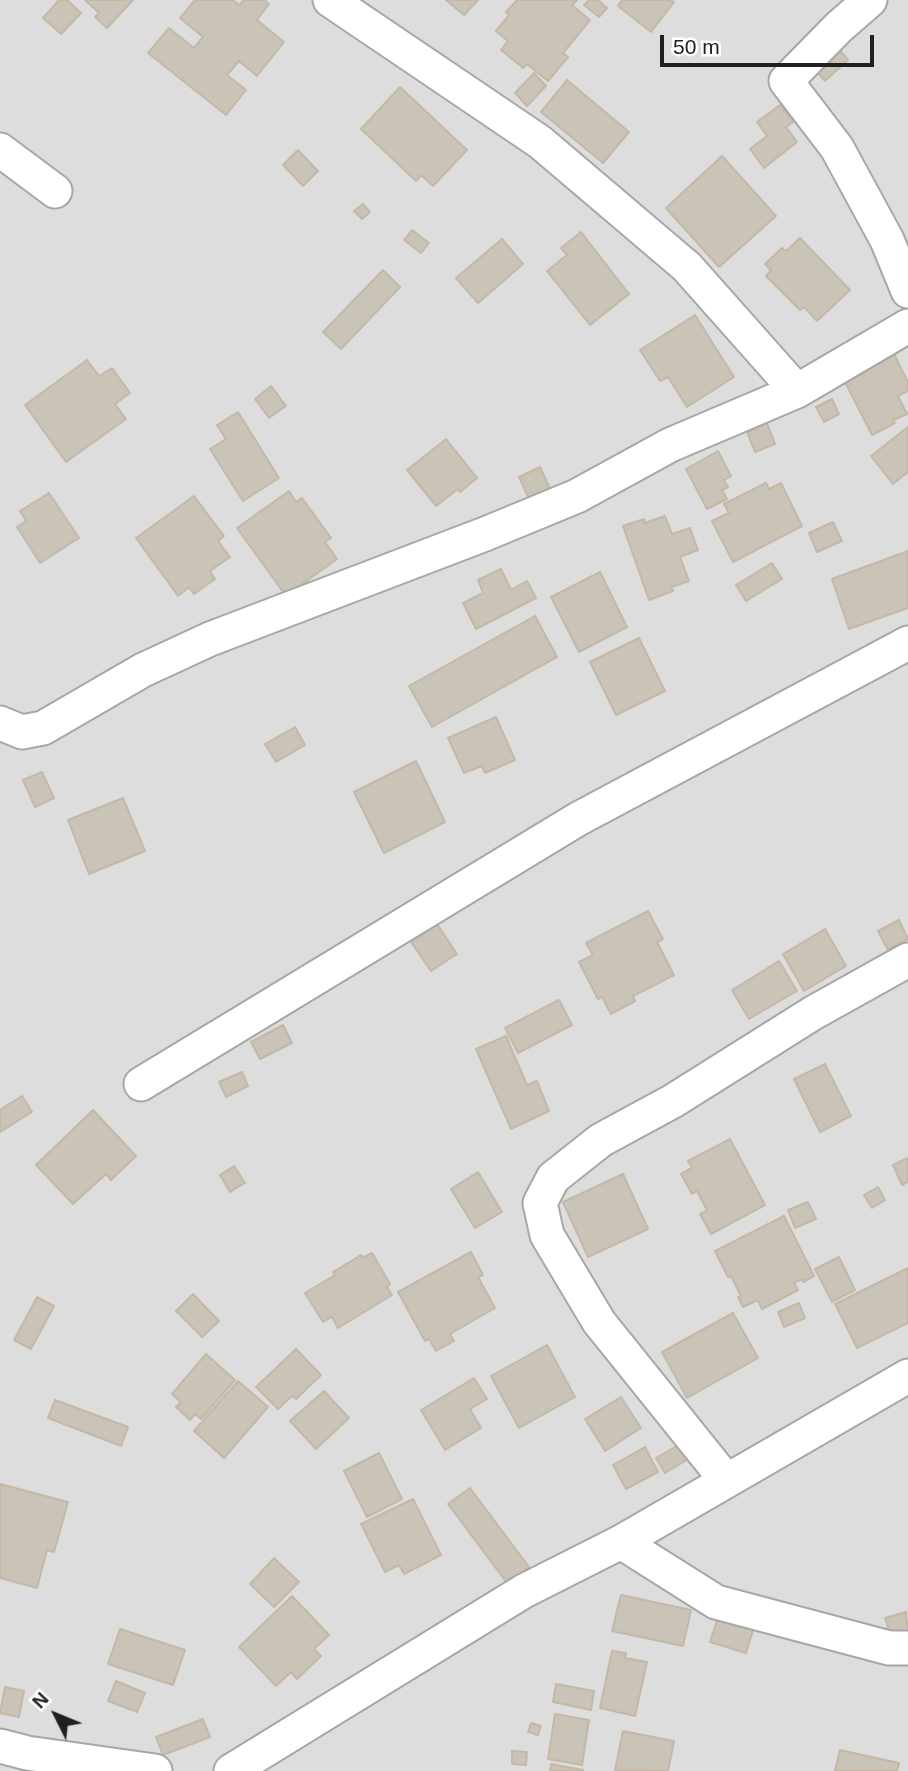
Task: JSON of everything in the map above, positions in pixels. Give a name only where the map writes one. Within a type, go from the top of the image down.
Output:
[{"type":"street","points":[[330,0],[540,142],[687,267],[797,391]]},
{"type":"street","points":[[854,5],[786,81],[837,148],[887,240],[908,290]]},
{"type":"street","points":[[0,150],[55,191]]},
{"type":"street","points":[[0,723],[22,732],[43,728],[143,670],[199,644],[577,496],[670,445],[797,391],[908,326]]},
{"type":"street","points":[[141,1084],[578,819],[908,643]]},
{"type":"street","points":[[726,1480],[599,1322],[547,1235],[540,1203],[553,1178],[601,1140],[673,1101],[813,1013],[908,960]]},
{"type":"street","points":[[231,1771],[524,1591],[621,1542],[908,1376]]},
{"type":"street","points":[[621,1542],[716,1602],[889,1648],[908,1648]]},
{"type":"street","points":[[0,1746],[27,1753],[155,1771]]},
{"type":"shaded area","points":[[0,0],[908,0],[908,1771],[0,1771]]},
{"type":"building","points":[[59,0],[67,0],[81,13],[61,34],[43,18]]},
{"type":"building","points":[[85,0],[133,0],[107,28],[95,17],[99,13]]},
{"type":"building","points":[[195,0],[233,0],[239,5],[244,0],[264,0],[269,4],[257,20],[284,42],[257,76],[239,61],[227,75],[246,90],[226,115],[148,53],[169,28],[194,48],[203,37],[180,18]]},
{"type":"building","points":[[446,0],[478,0],[464,15]]},
{"type":"building","points":[[517,0],[577,0],[572,5],[590,20],[563,53],[568,57],[548,81],[527,64],[523,68],[501,50],[508,41],[496,31],[509,15],[506,12]]},
{"type":"building","points":[[589,0],[598,0],[607,8],[599,17],[584,5]]},
{"type":"building","points":[[622,0],[674,2],[651,32],[618,6]]},
{"type":"building","points":[[835,45],[848,60],[825,81],[812,66]]},
{"type":"building","points":[[534,73],[546,86],[527,106],[515,93]]},
{"type":"building","points":[[567,80],[629,132],[603,163],[541,112]]},
{"type":"building","points":[[400,87],[467,150],[433,186],[421,175],[416,181],[361,129]]},
{"type":"building","points":[[780,105],[793,122],[786,127],[797,142],[764,168],[750,149],[767,136],[757,122]]},
{"type":"building","points":[[298,150],[318,171],[303,186],[283,165]]},
{"type":"building","points":[[722,156],[776,216],[719,267],[666,208]]},
{"type":"building","points":[[363,204],[370,212],[362,219],[354,211]]},
{"type":"building","points":[[412,230],[429,243],[421,253],[404,240]]},
{"type":"building","points":[[581,232],[629,294],[590,325],[547,271],[567,255],[561,248]]},
{"type":"building","points":[[800,238],[850,290],[817,321],[804,307],[800,310],[766,276],[771,270],[765,264],[782,248],[786,251]]},
{"type":"building","points":[[502,239],[523,264],[478,303],[456,278]]},
{"type":"building","points":[[383,270],[400,287],[341,349],[323,332]]},
{"type":"building","points":[[695,315],[734,377],[687,407],[668,377],[660,381],[640,350]]},
{"type":"building","points":[[894,354],[908,382],[908,391],[898,396],[907,414],[872,435],[844,380]]},
{"type":"building","points":[[87,360],[99,376],[112,368],[130,393],[115,404],[126,419],[66,462],[25,405]]},
{"type":"building","points":[[271,386],[286,406],[269,418],[255,399]]},
{"type":"building","points":[[832,399],[839,414],[824,422],[816,407]]},
{"type":"building","points":[[238,412],[279,478],[243,501],[210,449],[226,439],[217,425]]},
{"type":"building","points":[[767,423],[775,444],[755,452],[747,432]]},
{"type":"building","points":[[908,427],[908,472],[893,484],[871,456]]},
{"type":"building","points":[[446,439],[477,478],[436,506],[407,470]]},
{"type":"building","points":[[718,451],[731,476],[724,480],[728,487],[722,490],[727,499],[707,509],[686,469]]},
{"type":"building","points":[[540,467],[551,491],[530,501],[519,477]]},
{"type":"building","points":[[766,483],[769,489],[781,483],[802,526],[733,562],[712,521],[729,513],[724,504]]},
{"type":"building","points":[[289,491],[296,502],[302,498],[331,538],[325,542],[337,559],[286,596],[237,528]]},
{"type":"building","points":[[49,493],[79,538],[40,563],[17,527],[26,521],[20,511]]},
{"type":"building","points":[[194,496],[224,536],[218,541],[230,557],[210,571],[215,579],[194,594],[189,587],[178,596],[136,538]]},
{"type":"building","points":[[665,516],[672,534],[690,528],[698,550],[680,557],[689,581],[671,587],[673,591],[649,600],[623,526],[644,519],[645,523]]},
{"type":"building","points":[[833,522],[842,541],[817,552],[809,533]]},
{"type":"building","points":[[908,551],[908,608],[849,629],[832,579]]},
{"type":"building","points":[[772,563],[782,579],[746,601],[736,585]]},
{"type":"building","points":[[501,569],[511,590],[527,581],[536,598],[476,629],[463,603],[483,593],[478,580]]},
{"type":"building","points":[[600,572],[627,627],[579,652],[551,597]]},
{"type":"building","points":[[535,616],[557,657],[432,727],[409,686]]},
{"type":"building","points":[[639,638],[665,691],[616,715],[590,662]]},
{"type":"building","points":[[496,717],[515,760],[485,773],[482,766],[464,773],[448,738]]},
{"type":"building","points":[[295,727],[305,745],[276,762],[265,744]]},
{"type":"building","points":[[416,761],[445,822],[384,853],[354,792]]},
{"type":"building","points":[[42,772],[54,798],[35,807],[23,780]]},
{"type":"building","points":[[123,798],[145,851],[89,874],[68,820]]},
{"type":"building","points":[[648,911],[663,939],[657,942],[674,975],[633,996],[635,1001],[611,1014],[602,997],[598,999],[579,962],[593,955],[586,943]]},
{"type":"building","points":[[899,920],[908,939],[888,950],[878,931]]},
{"type":"building","points":[[437,924],[457,954],[431,971],[411,942]]},
{"type":"building","points":[[825,929],[846,966],[804,991],[783,954]]},
{"type":"building","points":[[779,961],[797,991],[749,1019],[732,990]]},
{"type":"building","points":[[559,1000],[572,1025],[518,1053],[505,1028]]},
{"type":"building","points":[[283,1025],[292,1043],[260,1059],[251,1042]]},
{"type":"building","points":[[506,1036],[527,1085],[537,1081],[549,1111],[511,1129],[476,1049]]},
{"type":"building","points":[[825,1064],[851,1116],[820,1132],[794,1079]]},
{"type":"building","points":[[242,1072],[248,1086],[226,1097],[219,1082]]},
{"type":"building","points":[[22,1096],[32,1112],[0,1132],[0,1110]]},
{"type":"building","points":[[93,1110],[136,1156],[111,1180],[106,1174],[73,1204],[36,1165]]},
{"type":"building","points":[[730,1139],[765,1205],[711,1234],[700,1214],[707,1210],[697,1191],[692,1194],[681,1174],[692,1168],[688,1161]]},
{"type":"building","points":[[908,1158],[908,1182],[902,1185],[893,1165]]},
{"type":"building","points":[[234,1166],[245,1183],[230,1192],[220,1175]]},
{"type":"building","points":[[478,1172],[502,1212],[475,1228],[451,1189]]},
{"type":"building","points":[[623,1174],[648,1229],[588,1257],[563,1202]]},
{"type":"building","points":[[878,1187],[885,1200],[872,1208],[864,1195]]},
{"type":"building","points":[[808,1202],[816,1219],[795,1228],[788,1210]]},
{"type":"building","points":[[784,1216],[814,1276],[794,1283],[798,1290],[762,1309],[758,1300],[743,1307],[738,1297],[741,1296],[731,1276],[728,1277],[715,1251]]},
{"type":"building","points":[[471,1252],[483,1275],[478,1277],[495,1308],[450,1334],[454,1341],[436,1351],[429,1339],[425,1341],[398,1292]]},
{"type":"building","points":[[372,1253],[390,1284],[387,1287],[392,1295],[338,1328],[332,1317],[323,1322],[305,1293],[361,1255],[362,1258]]},
{"type":"building","points":[[839,1257],[855,1290],[832,1302],[815,1269]]},
{"type":"building","points":[[908,1268],[908,1323],[857,1348],[835,1304]]},
{"type":"building","points":[[193,1294],[219,1321],[202,1337],[176,1311]]},
{"type":"building","points":[[37,1297],[54,1306],[31,1349],[14,1340]]},
{"type":"building","points":[[799,1303],[805,1318],[784,1327],[778,1312]]},
{"type":"building","points":[[733,1313],[758,1358],[687,1398],[662,1352]]},
{"type":"building","points":[[547,1345],[575,1397],[519,1428],[491,1376]]},
{"type":"building","points":[[296,1349],[321,1375],[296,1399],[292,1396],[278,1409],[256,1387]]},
{"type":"building","points":[[206,1354],[235,1380],[201,1419],[195,1414],[190,1420],[176,1407],[181,1402],[172,1394]]},
{"type":"building","points":[[474,1378],[487,1399],[470,1409],[481,1428],[445,1450],[421,1410]]},
{"type":"building","points":[[238,1381],[268,1407],[224,1458],[194,1431]]},
{"type":"building","points":[[324,1391],[349,1418],[316,1449],[290,1421]]},
{"type":"building","points":[[621,1397],[641,1428],[605,1451],[585,1419]]},
{"type":"building","points":[[55,1400],[128,1427],[121,1446],[48,1418]]},
{"type":"building","points":[[682,1443],[690,1458],[665,1473],[656,1458]]},
{"type":"building","points":[[645,1447],[658,1472],[626,1489],[613,1465]]},
{"type":"building","points":[[379,1453],[402,1499],[367,1517],[344,1471]]},
{"type":"building","points":[[0,1484],[68,1502],[54,1552],[47,1550],[37,1588],[0,1578]]},
{"type":"building","points":[[470,1488],[529,1567],[507,1583],[448,1504]]},
{"type":"building","points":[[413,1499],[441,1555],[404,1574],[399,1565],[385,1572],[361,1524]]},
{"type":"building","points":[[274,1558],[299,1582],[274,1607],[250,1584]]},
{"type":"building","points":[[621,1595],[691,1610],[683,1646],[612,1631]]},
{"type":"building","points":[[292,1596],[329,1635],[314,1649],[321,1656],[297,1679],[291,1672],[276,1686],[239,1647]]},
{"type":"building","points":[[906,1612],[908,1635],[892,1639],[885,1618]]},
{"type":"building","points":[[719,1614],[755,1624],[746,1653],[710,1642]]},
{"type":"building","points":[[120,1629],[185,1650],[173,1685],[108,1664]]},
{"type":"building","points":[[612,1651],[626,1653],[625,1658],[647,1662],[635,1716],[600,1708]]},
{"type":"building","points":[[116,1681],[145,1693],[137,1712],[108,1701]]},
{"type":"building","points":[[556,1684],[594,1691],[591,1710],[553,1702]]},
{"type":"building","points":[[5,1687],[24,1691],[19,1717],[0,1713]]},
{"type":"building","points":[[555,1714],[589,1720],[582,1765],[548,1759]]},
{"type":"building","points":[[203,1719],[210,1737],[163,1755],[156,1737]]},
{"type":"building","points":[[531,1723],[541,1726],[538,1735],[528,1732]]},
{"type":"building","points":[[623,1731],[674,1741],[668,1771],[615,1770]]},
{"type":"building","points":[[840,1750],[899,1763],[897,1771],[835,1771]]},
{"type":"building","points":[[512,1751],[527,1752],[526,1765],[512,1764]]},
{"type":"building","points":[[551,1764],[583,1770],[583,1771],[550,1771]]}]
